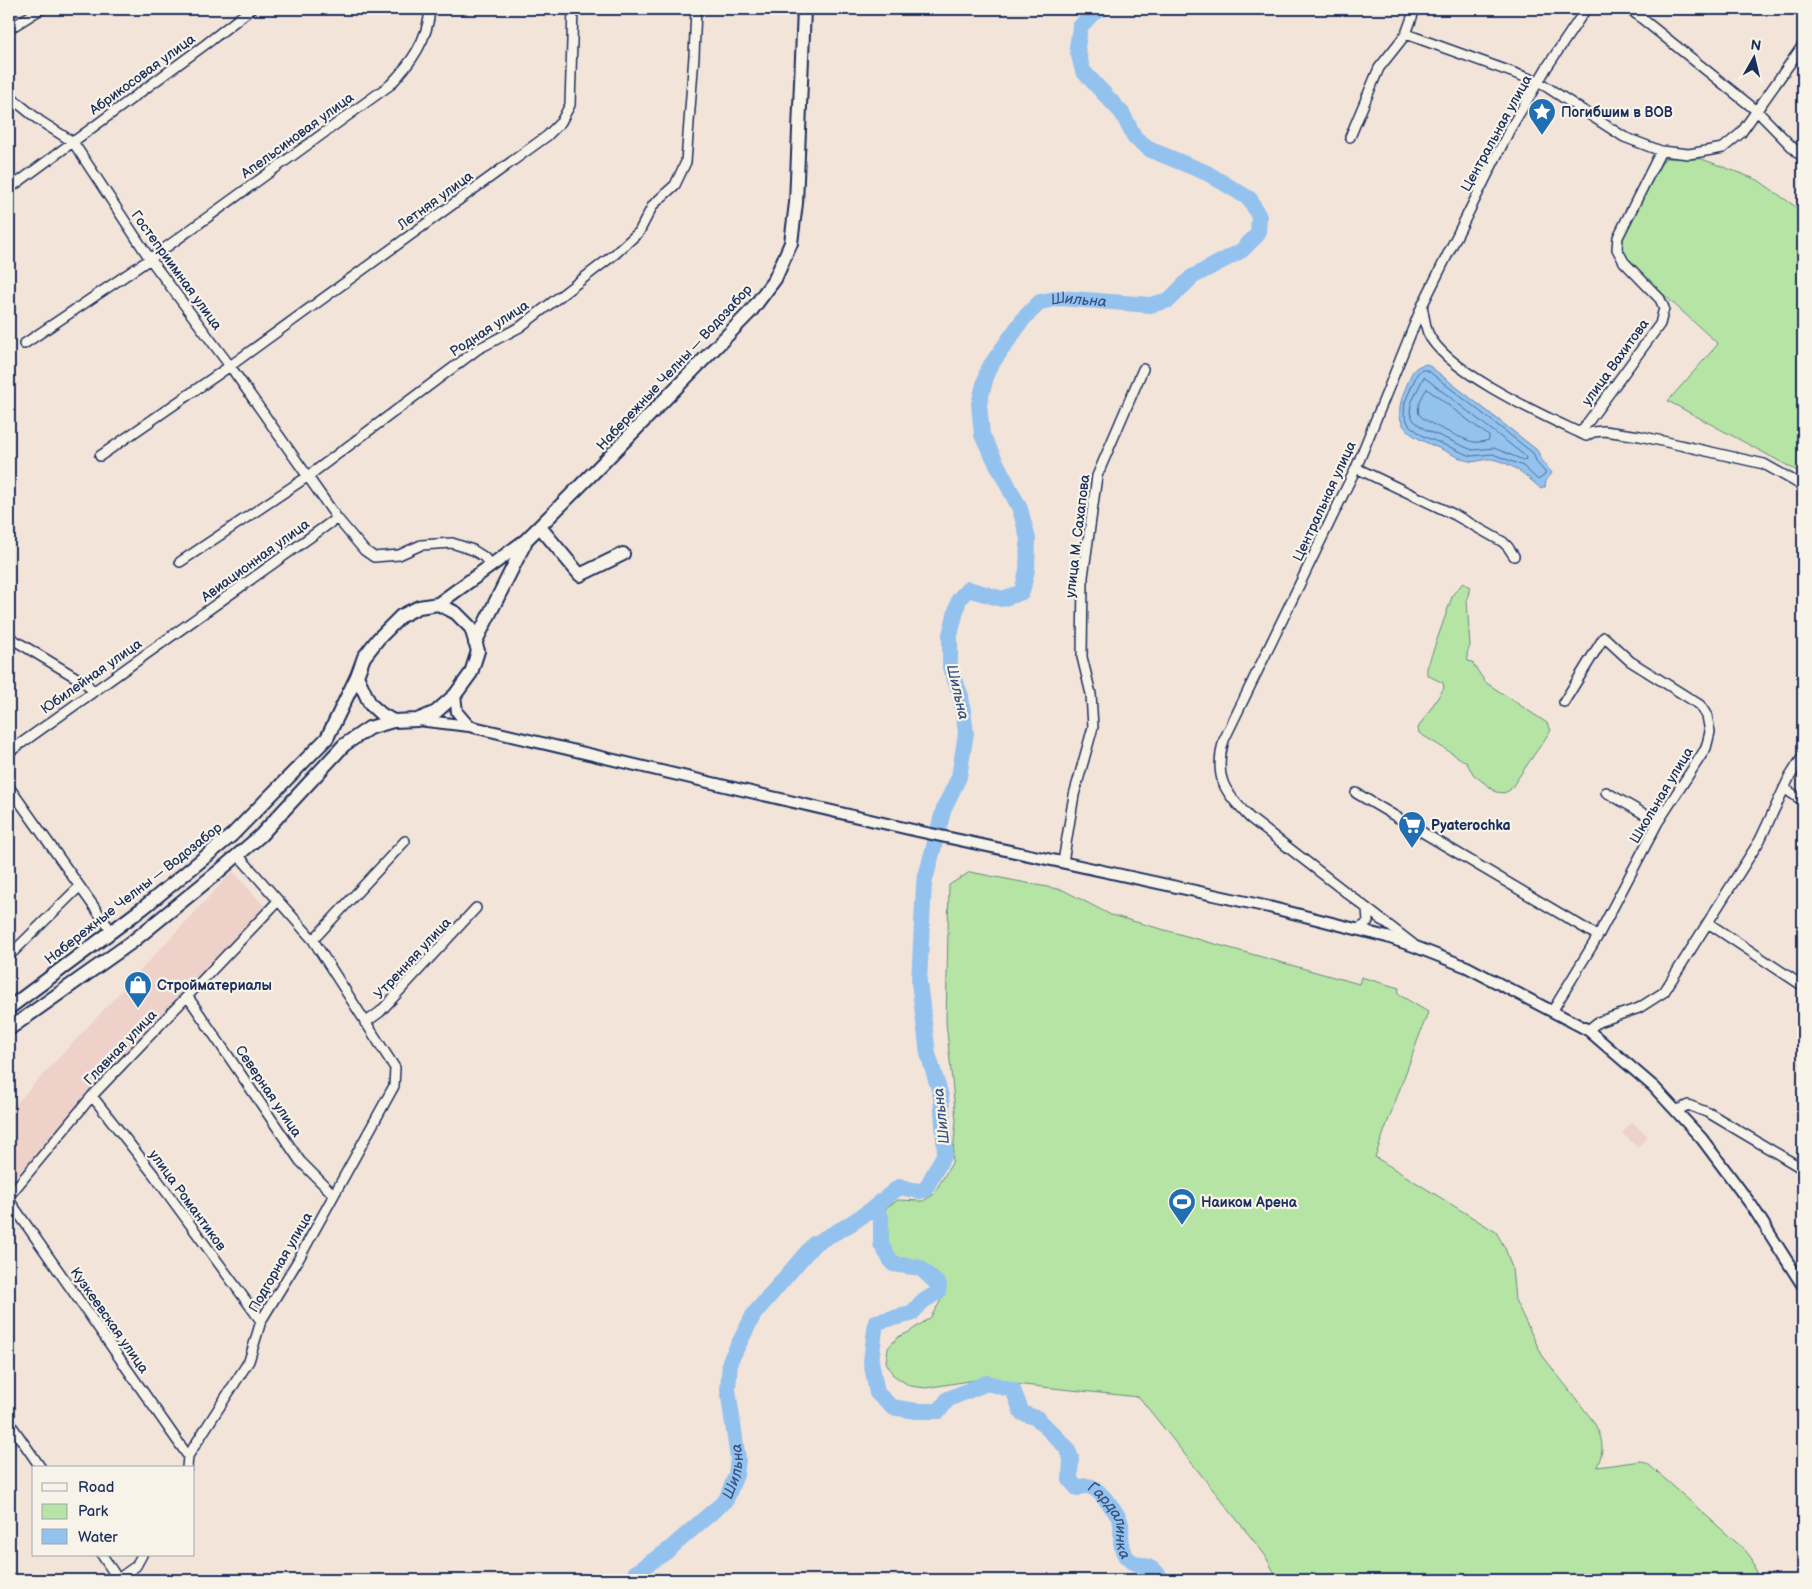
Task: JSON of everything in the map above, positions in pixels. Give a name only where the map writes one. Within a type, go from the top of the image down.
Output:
[{"type":"main road","name":"Набережные Челны — Водозабор","points":[[9,1008],[112,932],[232,835],[326,738],[357,676],[364,657],[378,639],[401,616],[419,607],[438,604],[526,540],[751,311],[775,279],[791,242],[796,204],[804,9]]},
{"type":"main road","points":[[540,526],[580,575],[623,554]]},
{"type":"main road","name":"Набережные Челны — Водозабор","points":[[9,1029],[132,942],[238,855],[260,836],[344,745],[369,728],[393,722],[418,720],[436,712],[455,695],[471,673],[478,651],[476,643],[526,540]]},
{"type":"main road","points":[[438,604],[456,613],[471,628],[476,643]]},
{"type":"main road","points":[[357,676],[370,704],[393,722]]},
{"type":"street","points":[[9,30],[41,9]]},
{"type":"street","name":"Абрикосовая улица","points":[[9,189],[251,9]]},
{"type":"street","name":"Апельсиновая улица","points":[[24,344],[150,259],[390,85],[408,66],[421,44],[430,9]]},
{"type":"street","name":"Летняя улица","points":[[100,456],[230,366],[547,136],[561,122],[570,105],[573,9]]},
{"type":"street","name":"Родная улица","points":[[180,562],[308,477],[478,349],[520,326],[615,254],[639,232],[653,205],[675,185],[686,162],[694,65],[696,9]]},
{"type":"street","points":[[1350,137],[1379,68],[1406,34],[1414,9]]},
{"type":"street","name":"Центральная улица","points":[[1416,946],[1250,818],[1233,800],[1222,781],[1218,768],[1219,756],[1224,740],[1356,468],[1422,306],[1510,130],[1540,82],[1547,67],[1586,9]]},
{"type":"street","points":[[1630,9],[1757,111],[1803,158]]},
{"type":"street","points":[[1406,34],[1540,82],[1624,137],[1660,152],[1689,154],[1723,148],[1742,133],[1803,45]]},
{"type":"street","name":"Гостеприимная улица","points":[[9,96],[40,121],[73,142],[150,259],[230,366],[337,518],[364,550],[374,557],[399,555],[421,546],[452,543],[474,550],[484,557],[491,566]]},
{"type":"street","name":"улица Вахитова","points":[[1580,433],[1660,324],[1664,308],[1660,298],[1624,262],[1617,249],[1618,237],[1660,152]]},
{"type":"street","points":[[1422,306],[1428,332],[1450,361],[1525,406],[1586,436],[1593,432],[1604,431],[1640,436],[1764,464],[1803,486]]},
{"type":"street","points":[[1413,326],[1428,332]]},
{"type":"street","name":"улица М. Сахапова","points":[[1064,862],[1074,795],[1093,728],[1091,694],[1082,657],[1083,577],[1097,476],[1143,369]]},
{"type":"street","points":[[1356,468],[1455,515],[1503,542],[1514,556]]},
{"type":"street","name":"Авиационная улица","points":[[190,624],[337,518]]},
{"type":"street","name":"Юбилейная улица","points":[[9,752],[190,624]]},
{"type":"street","points":[[9,637],[87,684],[93,692]]},
{"type":"street","name":"Школьная улица","points":[[1552,1010],[1598,936],[1658,822],[1706,748],[1710,732],[1708,716],[1700,705],[1630,661],[1604,637],[1564,702]]},
{"type":"street","points":[[455,695],[457,712],[469,726]]},
{"type":"street","points":[[418,720],[469,726],[913,830],[1269,907],[1416,946],[1467,967],[1588,1030],[1654,1087],[1702,1139],[1752,1206],[1803,1286]]},
{"type":"street","points":[[1588,1030],[1598,1022],[1639,1008],[1664,992],[1760,840],[1784,788],[1803,756]]},
{"type":"street","points":[[9,787],[112,932]]},
{"type":"street","points":[[1784,788],[1803,801]]},
{"type":"street","points":[[1606,792],[1658,822]]},
{"type":"street","points":[[1356,793],[1598,936]]},
{"type":"street","points":[[313,940],[405,841]]},
{"type":"street","points":[[238,855],[313,940],[365,1023]]},
{"type":"street","points":[[9,956],[79,887]]},
{"type":"street","name":"Главная улица","points":[[9,1196],[92,1096],[278,901]]},
{"type":"street","name":"Утренняя улица","points":[[365,1023],[380,1012],[476,908]]},
{"type":"street","points":[[1357,929],[1364,926],[1368,921],[1367,909]]},
{"type":"street","points":[[1708,924],[1803,986]]},
{"type":"street","name":"Северная улица","points":[[188,996],[300,1161],[334,1195]]},
{"type":"street","name":"Подгорная улица","points":[[187,1466],[188,1456],[248,1361],[261,1321],[297,1262],[394,1086],[395,1068],[365,1023]]},
{"type":"street","name":"улица Романтиков","points":[[92,1096],[154,1176],[261,1321]]},
{"type":"street","points":[[1676,1111],[1688,1104],[1709,1113],[1803,1168]]},
{"type":"street","name":"Кузкеевская улица","points":[[9,1200],[188,1456]]},
{"type":"street","points":[[9,1422],[40,1466]]},
{"type":"street","points":[[103,1556],[118,1578],[136,1566],[141,1556]]},
{"type":"shaded area","name":"Стройматериалы","points":[[233,871],[265,907],[9,1184],[9,1111]]},
{"type":"shaded area","points":[[1632,1122],[1648,1136],[1638,1148],[1622,1133]]},
{"type":"green space","points":[[1665,158],[1702,159],[1758,180],[1803,212],[1803,474],[1668,401],[1718,344],[1629,263],[1621,249],[1621,241],[1631,217]]},
{"type":"green space","points":[[1463,583],[1470,587],[1467,600],[1470,646],[1467,653],[1468,661],[1472,662],[1485,682],[1547,723],[1551,730],[1510,790],[1504,793],[1496,792],[1474,775],[1466,762],[1419,733],[1418,728],[1444,688],[1443,683],[1427,675],[1427,668],[1453,594]]},
{"type":"green space","name":"Наиком Арена","points":[[970,872],[1063,890],[1111,915],[1359,984],[1361,977],[1399,988],[1398,994],[1428,1012],[1375,1157],[1496,1232],[1505,1248],[1512,1268],[1515,1300],[1542,1355],[1597,1428],[1602,1449],[1597,1467],[1641,1461],[1648,1464],[1745,1550],[1752,1559],[1758,1580],[1278,1580],[1265,1555],[1139,1397],[975,1380],[926,1388],[910,1386],[893,1375],[886,1362],[888,1348],[898,1337],[930,1318],[940,1302],[943,1285],[924,1265],[906,1261],[889,1252],[879,1240],[877,1231],[878,1220],[887,1207],[898,1200],[923,1201],[933,1195],[952,1163],[956,1120],[946,1022],[949,885]]},
{"type":"water","points":[[1427,364],[1537,450],[1552,473],[1546,481],[1545,487],[1541,489],[1519,471],[1499,461],[1492,459],[1466,460],[1411,434],[1401,420],[1401,400],[1415,369]]},
{"type":"waterway","name":"Шильна","points":[[631,1580],[636,1572],[666,1552],[726,1500],[736,1475],[738,1459],[728,1390],[730,1361],[754,1314],[814,1244],[871,1210],[899,1187],[919,1191],[925,1190],[945,1153],[941,1096],[928,1054],[919,982],[924,884],[944,808],[959,777],[966,733],[961,696],[950,667],[950,635],[959,599],[968,589],[1002,599],[1022,592],[1027,570],[1028,539],[1020,509],[982,435],[979,404],[988,369],[1024,318],[1040,302],[1060,298],[1150,305],[1169,300],[1192,277],[1241,251],[1258,234],[1259,217],[1250,199],[1207,173],[1151,150],[1135,138],[1122,113],[1083,71],[1077,48],[1080,27],[1092,14],[1101,9]]},
{"type":"waterway","name":"Гардалинка","points":[[871,1210],[881,1217],[881,1244],[893,1264],[920,1268],[939,1285],[938,1292],[922,1302],[911,1314],[876,1322],[871,1361],[877,1393],[892,1407],[916,1411],[939,1411],[948,1399],[987,1383],[1013,1390],[1022,1413],[1037,1418],[1067,1448],[1071,1458],[1070,1480],[1077,1488],[1092,1487],[1100,1493],[1113,1509],[1120,1520],[1121,1544],[1125,1555],[1134,1563],[1153,1569],[1162,1580]]},
{"type":"place","name":"Погибшим в ВОВ","points":[[1542,136]]},
{"type":"place","name":"Pyaterochka","points":[[1412,849]]},
{"type":"place","name":"Стройматериалы","points":[[138,1009]]},
{"type":"place","name":"Наиком Арена","points":[[1182,1226]]}]
